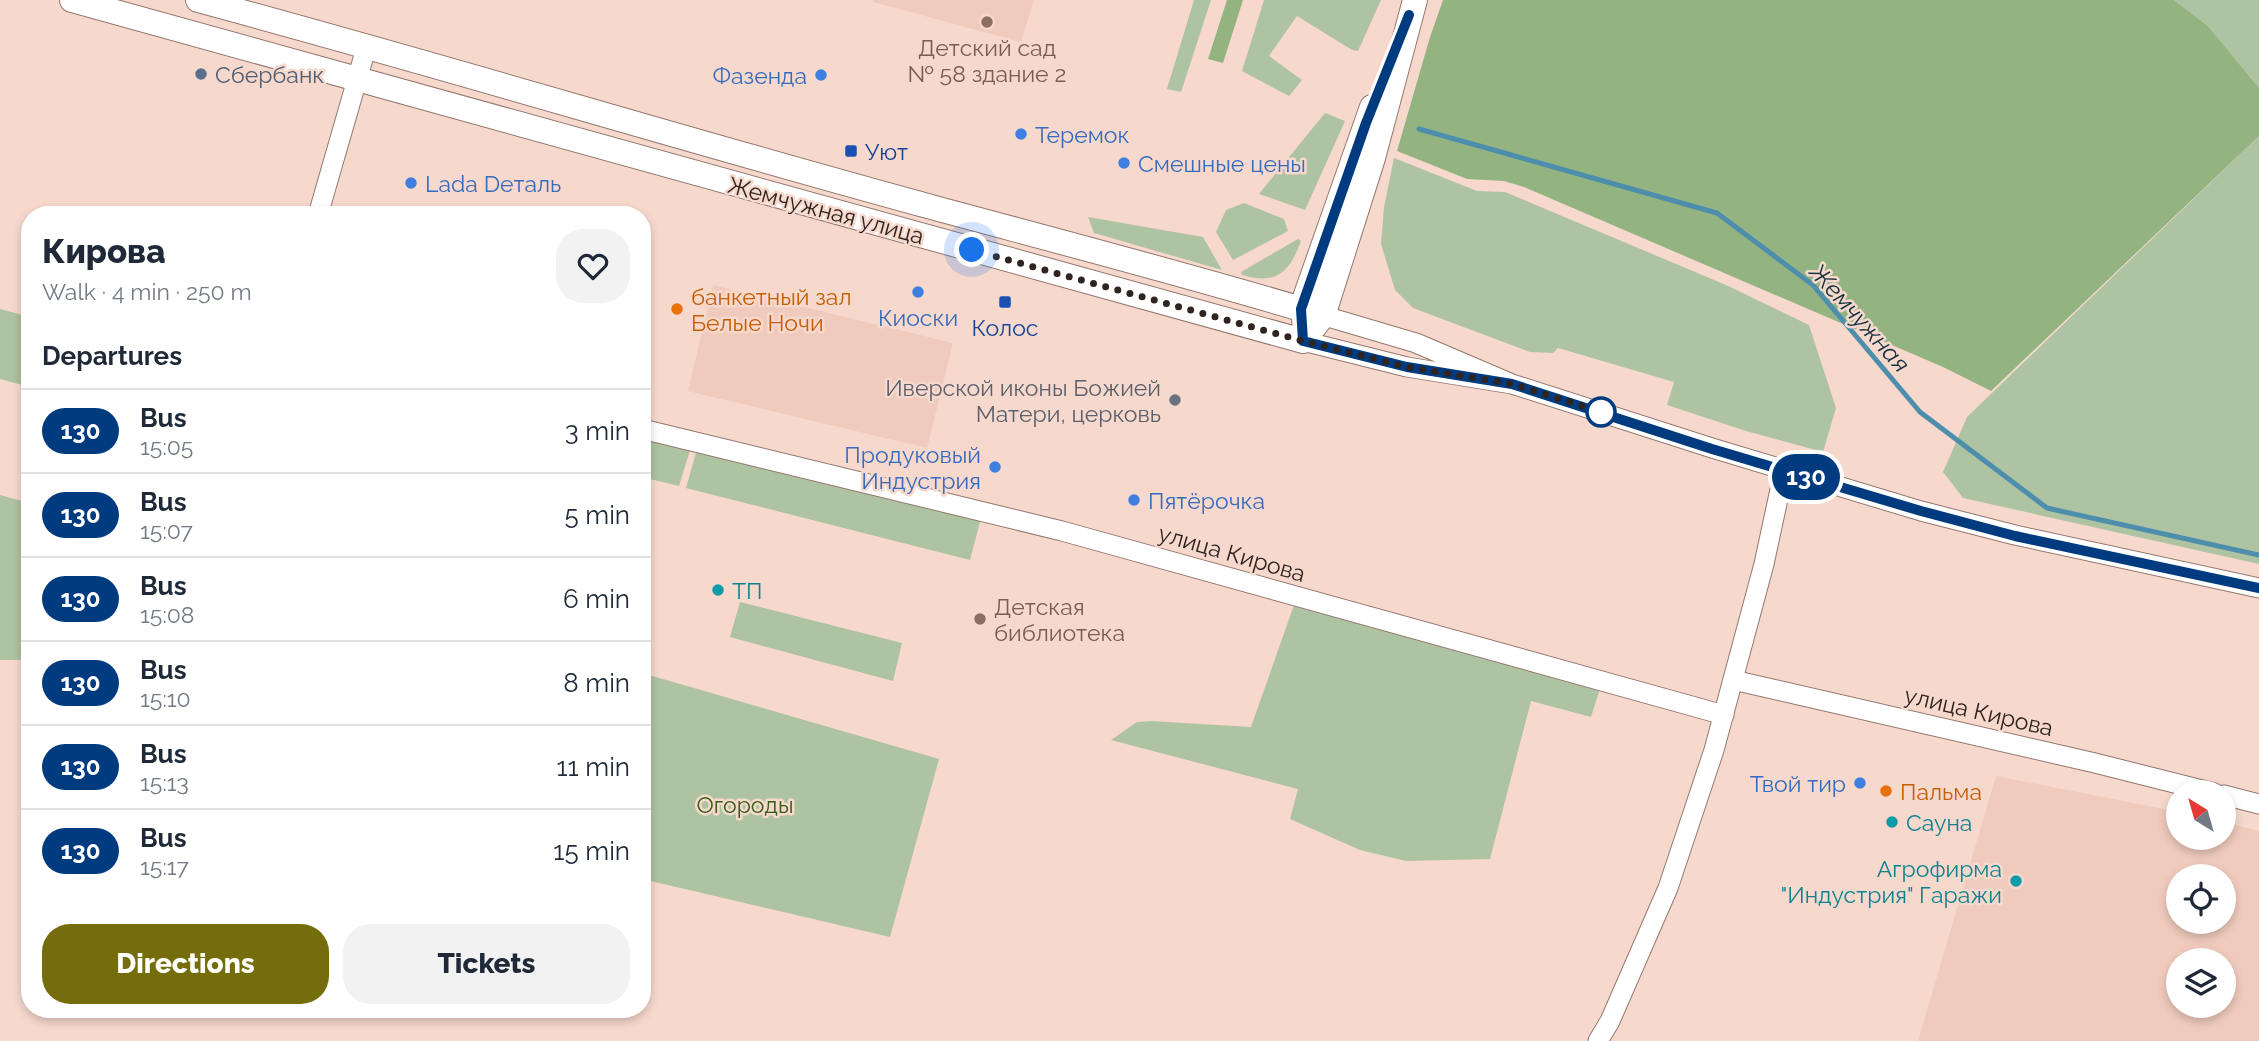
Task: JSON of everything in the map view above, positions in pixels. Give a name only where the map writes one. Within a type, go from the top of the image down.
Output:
[{"type":"main road","name":"Жемчужная улица","points":[[72,0],[1303,341]]},
{"type":"main road","name":"Жемчужная улица","points":[[198,0],[367,45],[1312,313]]},
{"type":"main road","points":[[1303,341],[1366,123],[1415,0]]},
{"type":"main road","points":[[1233,322],[1251,310],[1251,302],[1244,292]]},
{"type":"street","points":[[321,206],[367,45]]},
{"type":"street","points":[[1312,313],[1416,344],[1512,384]]},
{"type":"street","name":"Жемчужная улица","points":[[1303,341],[1407,367],[1512,384],[1784,471]]},
{"type":"street","name":"улица Кирова","points":[[651,431],[1062,531],[1724,715]]},
{"type":"street","points":[[1598,1041],[1610,1021],[1668,887],[1714,750],[1764,564],[1784,471],[2015,536],[2259,588]]},
{"type":"street","name":"улица Кирова","points":[[1733,680],[2166,781]]},
{"type":"street","points":[[2236,798],[2259,804]]},
{"type":"shaded area","name":"Детский сад № 58 здание 2","points":[[873,0],[1034,0],[1021,42]]},
{"type":"shaded area","points":[[713,285],[953,343],[927,448],[688,391]]},
{"type":"shaded area","points":[[1996,776],[2166,809],[2166,850],[2236,850],[2236,825],[2259,831],[2259,1041],[1918,1041]]},
{"type":"green space","points":[[1194,0],[1211,0],[1181,92],[1167,89]]},
{"type":"green space","points":[[1227,0],[1243,0],[1223,63],[1208,59]]},
{"type":"green space","points":[[1264,0],[1381,0],[1358,51],[1352,50],[1297,16],[1269,56],[1302,80],[1289,96],[1242,71]]},
{"type":"green space","points":[[1443,0],[2174,0],[2208,26],[2259,88],[2259,136],[1991,391],[1943,367],[1524,187],[1504,181],[1467,179],[1397,151]]},
{"type":"green space","points":[[2174,0],[2259,0],[2259,88],[2208,26]]},
{"type":"green space","points":[[1325,113],[1345,121],[1305,210],[1259,194]]},
{"type":"green space","points":[[2259,136],[2259,564],[1963,498],[1943,472],[1967,417]]},
{"type":"green space","points":[[1394,158],[1477,191],[1505,192],[1726,285],[1809,325],[1836,408],[1823,452],[1746,431],[1667,405],[1674,382],[1558,348],[1553,353],[1530,352],[1413,308],[1395,290],[1381,244],[1384,207]]},
{"type":"green space","points":[[1244,203],[1284,219],[1288,231],[1233,260],[1216,232],[1226,210]]},
{"type":"green space","points":[[1088,217],[1203,237],[1222,270],[1094,233]]},
{"type":"green space","points":[[1298,239],[1301,241],[1292,261],[1280,274],[1264,278],[1242,275],[1241,272]]},
{"type":"green space","points":[[0,309],[21,315],[21,385],[0,379]]},
{"type":"green space","points":[[651,436],[691,447],[679,486],[651,479]]},
{"type":"green space","points":[[697,449],[981,518],[970,560],[686,488]]},
{"type":"green space","points":[[0,495],[21,501],[21,660],[0,660]]},
{"type":"green space","points":[[740,602],[902,643],[893,681],[730,637]]},
{"type":"green space","points":[[1294,605],[1601,685],[1591,717],[1531,701],[1490,859],[1406,861],[1360,850],[1290,819],[1298,789],[1111,740],[1137,722],[1251,727]]},
{"type":"green space","name":"Огороды","points":[[651,676],[939,759],[890,937],[651,881]]},
{"type":"waterway","name":"Жемчужная","points":[[1419,129],[1717,213],[1813,285],[1920,412],[2047,508],[2259,555]]},
{"type":"bus line","name":"130","points":[[1409,15],[1366,123],[1301,309],[1303,341],[1407,367],[1512,384],[1784,471],[2015,536],[2259,588]]},
{"type":"place","name":"Детский сад № 58 здание 2","points":[[987,22]]},
{"type":"place","name":"Сбербанк","points":[[201,74]]},
{"type":"place","name":"Фазенда","points":[[821,75]]},
{"type":"place","name":"Теремок","points":[[1021,134]]},
{"type":"place","name":"Уют","points":[[851,151]]},
{"type":"place","name":"Смешные цены","points":[[1124,163]]},
{"type":"place","name":"Lada Dеталь","points":[[411,183]]},
{"type":"place","name":"Киоски","points":[[918,292]]},
{"type":"place","name":"Колос","points":[[1005,302]]},
{"type":"place","name":"банкетный зал Белые Ночи","points":[[677,309]]},
{"type":"place","name":"Иверской иконы Божией Матери, церковь","points":[[1175,400]]},
{"type":"place","name":"Продуковый Индустрия","points":[[995,467]]},
{"type":"place","name":"Пятёрочка","points":[[1134,500]]},
{"type":"place","name":"ТП","points":[[718,590]]},
{"type":"place","name":"Детская библиотека","points":[[980,619]]},
{"type":"place","name":"Твой тир","points":[[1860,783]]},
{"type":"place","name":"Пальма","points":[[1886,791]]},
{"type":"place","name":"Сауна","points":[[1892,822]]},
{"type":"place","name":"Агрофирма \"Индустрия\" Гаражи","points":[[2016,881]]},
{"type":"route","points":[[972,250],[1303,341],[1407,367],[1512,384],[1605,413],[1601,412]]}]
